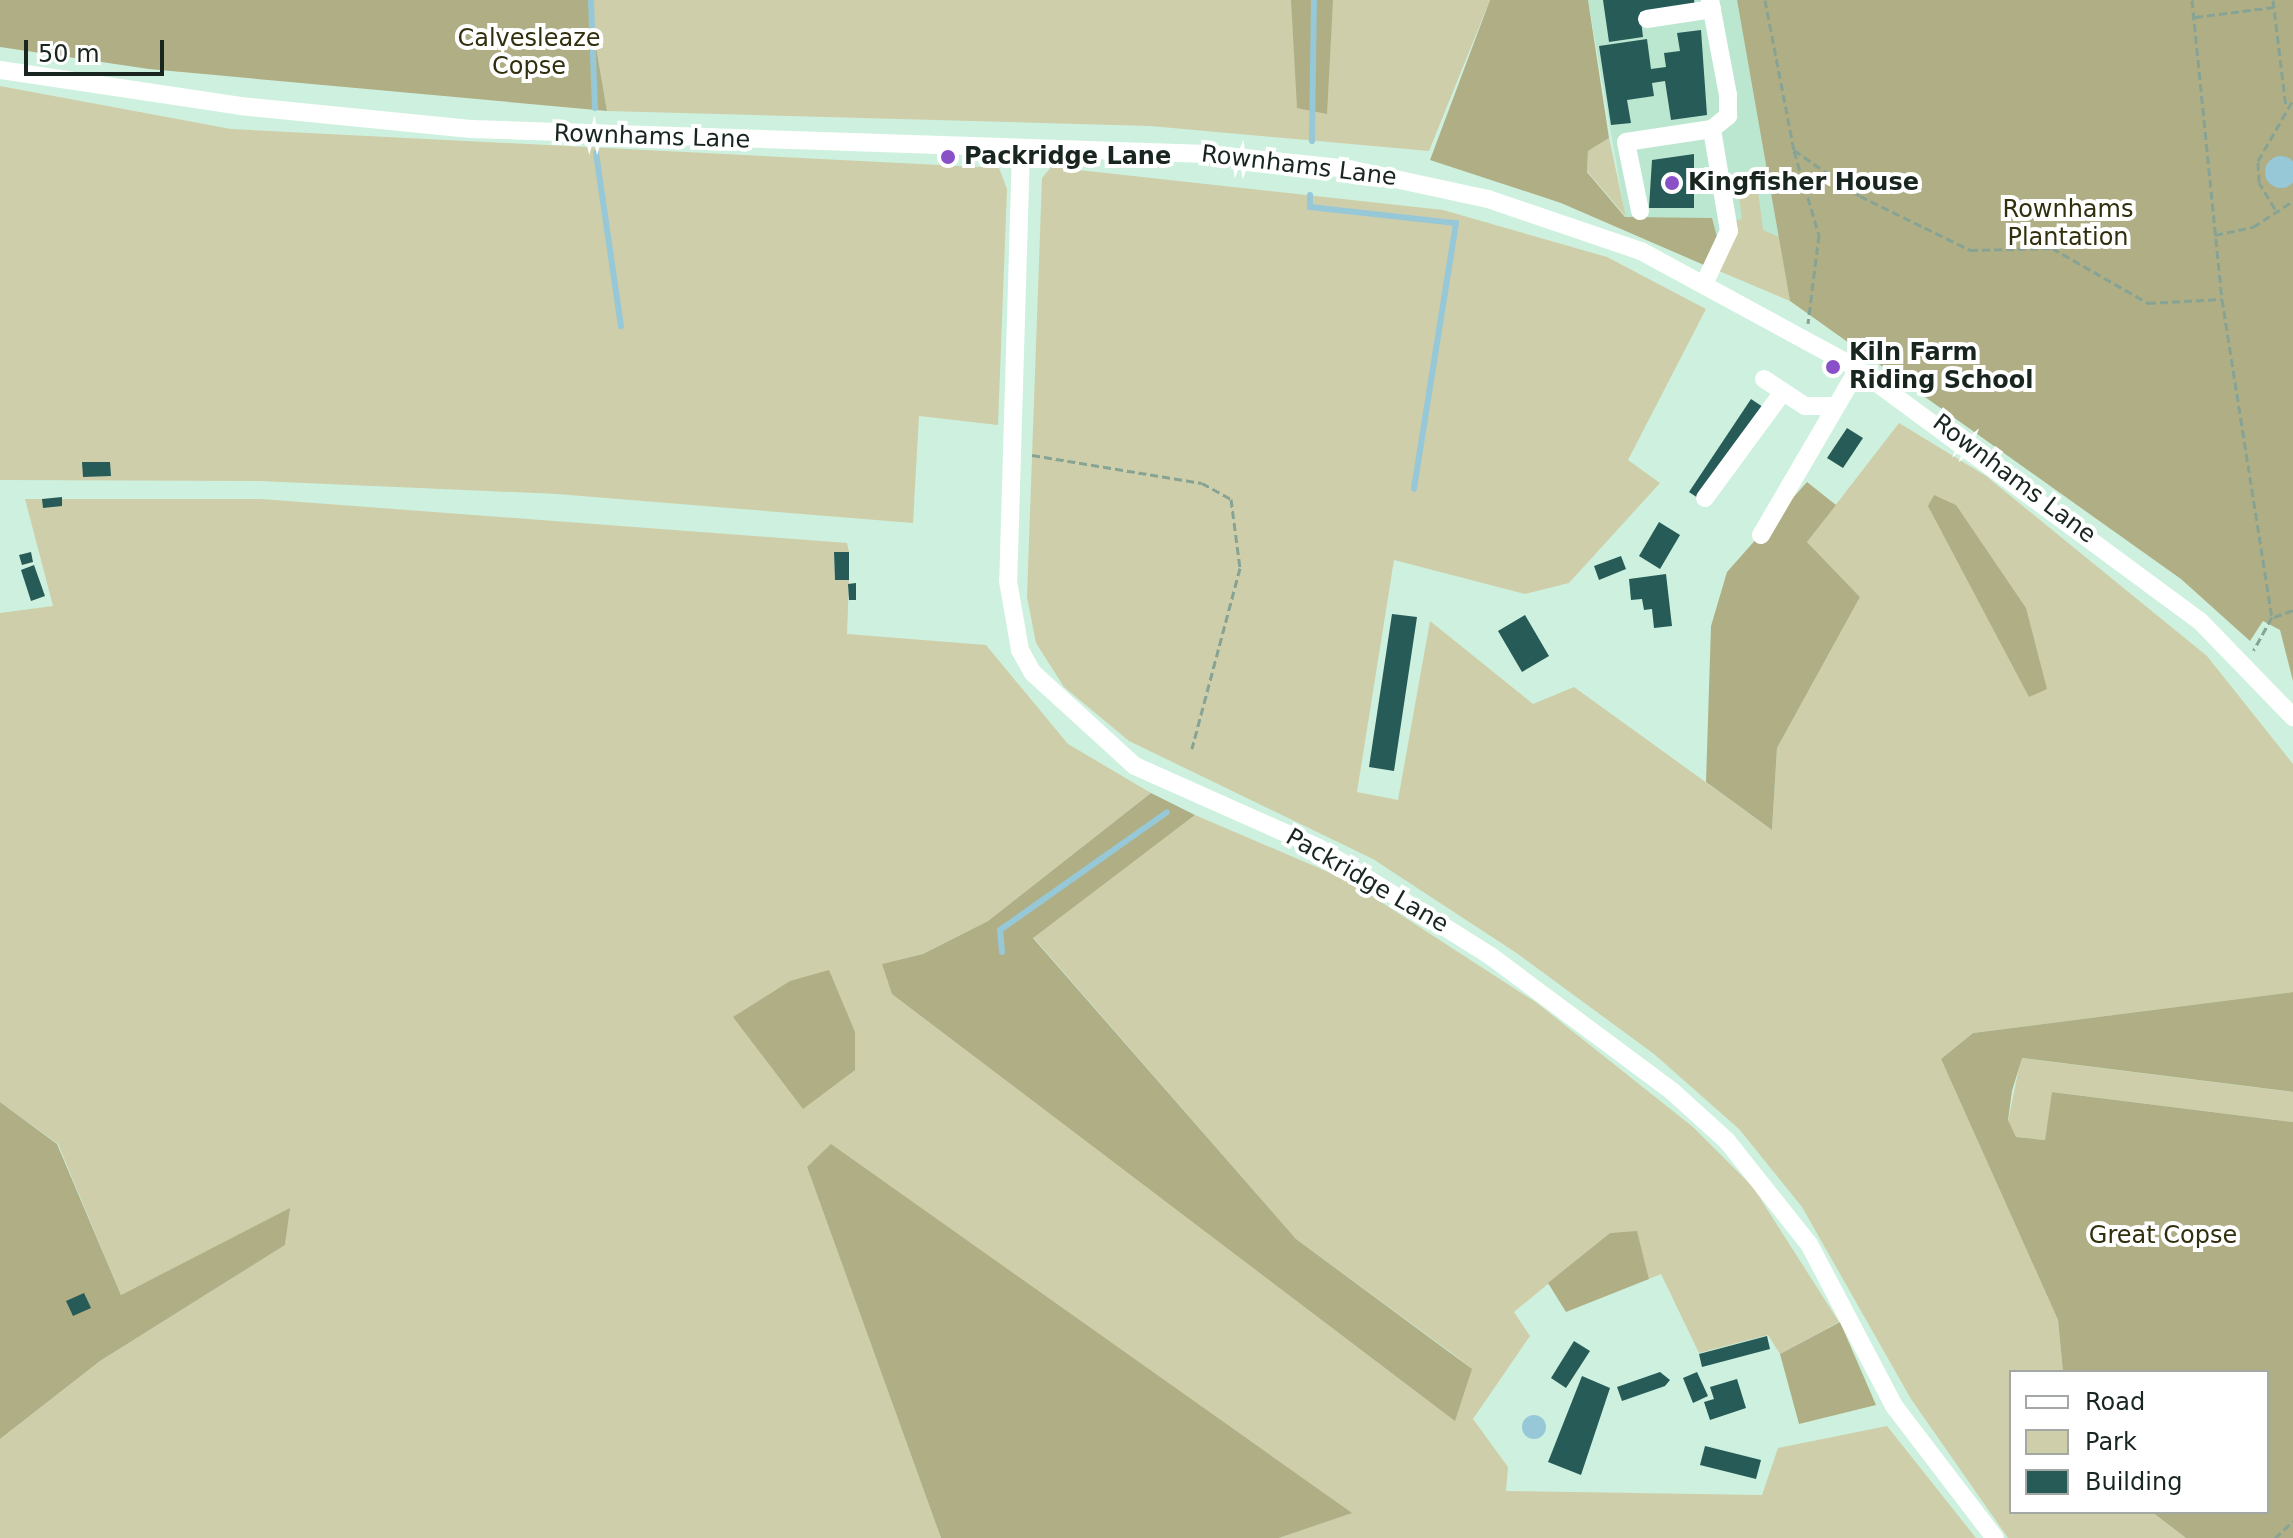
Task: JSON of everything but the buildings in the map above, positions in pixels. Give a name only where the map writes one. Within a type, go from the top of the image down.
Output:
[{"type":"street","points":[[1640,211],[1626,142],[1712,129],[1728,116],[1711,4],[1647,19]]},
{"type":"street","name":"Rownhams Lane","points":[[0,70],[256,108],[471,129],[1207,154],[1400,178],[1564,222],[1705,282],[1858,369],[2030,490],[2250,654],[2293,717]]},
{"type":"street","points":[[1705,282],[1729,231],[1712,129]]},
{"type":"street","name":"Packridge Lane","points":[[1021,150],[1008,581],[1020,650],[1033,673],[1135,766],[1331,855],[1492,957],[1673,1092],[1727,1141],[1809,1244],[1894,1406],[1995,1538]]},
{"type":"street","points":[[1761,535],[1858,369]]},
{"type":"street","points":[[1764,379],[1805,406],[1836,406]]},
{"type":"street","points":[[1705,498],[1782,393]]},
{"type":"path","points":[[1765,0],[1794,150],[1819,235],[1808,326]]},
{"type":"path","points":[[2192,0],[2222,299],[2272,617],[2250,654]]},
{"type":"path","points":[[2273,0],[2286,108]]},
{"type":"path","points":[[2194,17],[2274,7]]},
{"type":"path","points":[[2275,209],[2259,182],[2258,161],[2293,100]]},
{"type":"path","points":[[1794,150],[1860,196],[1970,250],[2052,248],[2148,303],[2222,299]]},
{"type":"path","points":[[2215,235],[2253,227],[2275,209],[2293,201]]},
{"type":"path","points":[[1796,319],[1821,334]]},
{"type":"path","points":[[1013,455],[1174,477],[1231,499],[1240,568],[1192,749]]},
{"type":"path","points":[[2272,617],[2293,610]]},
{"type":"path","points":[[2275,1538],[2293,1521]]},
{"type":"shaded area","points":[[1588,0],[1737,0],[1790,301],[1628,230]]},
{"type":"green space","name":"Calvesleaze Copse","points":[[0,0],[588,0],[607,111],[149,69],[0,47]]},
{"type":"green space","points":[[588,0],[1490,0],[1429,151],[1150,126],[607,111]]},
{"type":"green space","points":[[1291,0],[1333,0],[1327,114],[1297,108]]},
{"type":"green space","points":[[1490,0],[1588,0],[1609,138],[1588,151],[1587,172],[1625,217],[1712,218],[1717,237],[1704,265],[1561,203],[1430,160]]},
{"type":"green space","name":"Rownhams Plantation","points":[[1737,0],[2293,0],[2293,681],[2280,630],[2263,621],[2250,641],[2181,579],[1790,301]]},
{"type":"green space","points":[[0,86],[231,129],[999,168],[1007,189],[998,425],[919,416],[913,523],[557,494],[259,481],[0,480]]},
{"type":"green space","points":[[1609,138],[1626,217],[1587,171],[1588,151]]},
{"type":"green space","points":[[1051,167],[1443,210],[1607,257],[1706,309],[1628,460],[1660,483],[1569,583],[1525,594],[1394,560],[1357,792],[1398,800],[1430,621],[1533,704],[1574,687],[1772,830],[1777,748],[1860,597],[1807,542],[1899,423],[1986,476],[2207,656],[2293,764],[2293,992],[1973,1033],[1941,1059],[2058,1320],[2063,1370],[2009,1370],[2009,1514],[2155,1514],[2186,1538],[2008,1538],[1911,1399],[1802,1207],[1739,1129],[1654,1054],[1518,954],[1373,859],[1129,741],[1064,687],[1036,643],[1027,597],[1042,178]]},
{"type":"green space","points":[[1737,179],[1757,183],[1763,230],[1779,237],[1790,301],[1719,271],[1733,221],[1742,219]]},
{"type":"green space","points":[[1807,482],[1836,505],[1807,542],[1860,597],[1777,748],[1772,830],[1706,782],[1711,626],[1727,572]]},
{"type":"green space","points":[[1934,495],[1956,505],[2026,608],[2047,689],[2029,697],[1928,506]]},
{"type":"green space","points":[[25,499],[261,499],[847,543],[849,552],[834,552],[835,580],[849,580],[847,634],[986,645],[1068,744],[1151,793],[988,921],[923,954],[883,964],[1472,1368],[1296,1239],[1033,937],[1195,815],[1347,880],[1537,1003],[1693,1127],[1753,1187],[1839,1322],[1780,1354],[1768,1335],[1699,1353],[1661,1274],[1649,1279],[1637,1232],[1610,1233],[1514,1312],[1530,1336],[1473,1419],[1508,1467],[1506,1491],[1762,1495],[1778,1448],[1887,1426],[1976,1538],[1279,1538],[1351,1513],[807,1167],[941,1538],[0,1538],[0,1439],[100,1361],[285,1245],[289,1209],[121,1295],[58,1144],[0,1102],[0,613],[53,606]]},
{"type":"green space","points":[[1151,793],[1195,815],[1033,938],[1296,1239],[1472,1369],[1455,1421],[892,994],[882,964],[923,954],[988,921]]},
{"type":"green space","points":[[829,970],[855,1032],[855,1070],[803,1109],[733,1017],[790,981]]},
{"type":"green space","name":"Great Copse","points":[[2293,992],[2293,1092],[2022,1058],[2012,1091],[2008,1120],[2016,1137],[2045,1140],[2052,1092],[2293,1122],[2293,1538],[2186,1538],[2155,1514],[2269,1514],[2269,1370],[2063,1370],[2058,1320],[1941,1059],[1973,1033]]},
{"type":"green space","points":[[2021,1058],[2293,1092],[2293,1122],[2053,1092],[2045,1140],[2016,1137],[2008,1121]]},
{"type":"green space","points":[[0,1102],[57,1144],[121,1295],[290,1208],[285,1245],[100,1361],[0,1439]]},
{"type":"green space","points":[[831,1144],[1352,1513],[1279,1538],[941,1538],[807,1167]]},
{"type":"green space","points":[[1637,1231],[1649,1279],[1566,1312],[1548,1283],[1610,1233]]},
{"type":"green space","points":[[1840,1322],[1876,1405],[1799,1424],[1780,1354]]},
{"type":"water","points":[[2281,156],[2292,161],[2292,183],[2281,188],[2270,183],[2265,172],[2270,161]]},
{"type":"water","points":[[1534,1415],[1545,1422],[1546,1427],[1539,1438],[1534,1439],[1523,1432],[1522,1427],[1529,1416]]},
{"type":"waterway","points":[[591,0],[595,108]]},
{"type":"waterway","points":[[1312,141],[1314,0]]},
{"type":"waterway","points":[[596,153],[621,326]]},
{"type":"waterway","points":[[1310,195],[1310,207],[1456,223],[1414,489]]},
{"type":"waterway","points":[[1002,952],[1000,930],[1167,812]]},
{"type":"place","name":"Packridge Lane","points":[[948,157]]},
{"type":"place","name":"Kingfisher House","points":[[1672,183]]},
{"type":"place","name":"Kiln Farm Riding School","points":[[1833,367]]}]
